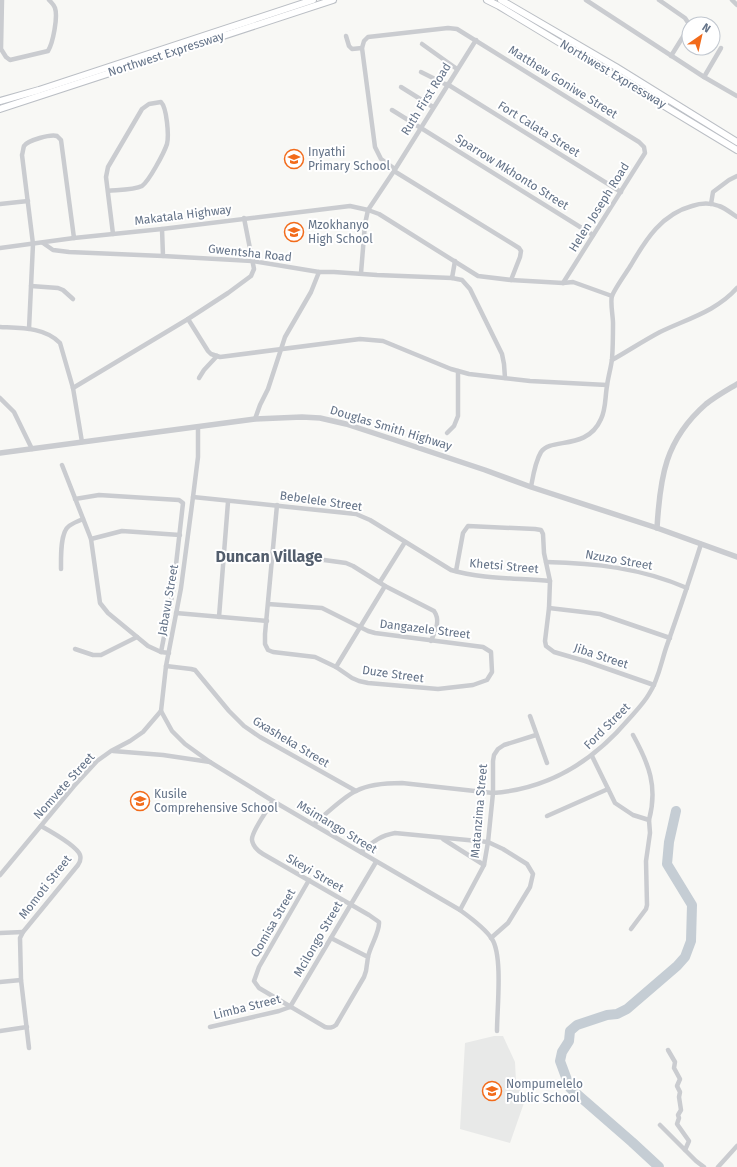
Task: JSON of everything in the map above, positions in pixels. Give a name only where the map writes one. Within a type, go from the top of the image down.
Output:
[{"type":"main road","name":"Northwest Expressway","points":[[0,101],[39,90],[313,0]]},
{"type":"main road","name":"Northwest Expressway","points":[[0,109],[333,0]]},
{"type":"main road","name":"Northwest Expressway","points":[[487,0],[737,150]]},
{"type":"main road","name":"Northwest Expressway","points":[[501,0],[616,67],[737,142]]},
{"type":"street","points":[[2,0],[1,49],[10,60],[48,51],[51,46],[55,14],[54,7],[49,0]]},
{"type":"street","points":[[586,0],[704,77],[737,96]]},
{"type":"street","points":[[659,0],[683,16]]},
{"type":"street","points":[[732,0],[737,5]]},
{"type":"street","name":"Matthew Goniwe Street","points":[[362,48],[364,41],[368,37],[448,28],[457,30],[476,40],[639,142]]},
{"type":"street","points":[[346,36],[352,49],[362,48],[375,147],[381,159],[394,170],[519,248],[521,253],[511,280]]},
{"type":"street","points":[[671,56],[681,39]]},
{"type":"street","name":"Ruth First Road","points":[[368,210],[476,40]]},
{"type":"street","points":[[422,44],[457,69]]},
{"type":"street","points":[[704,77],[716,56]]},
{"type":"street","name":"Fort Calata Street","points":[[421,72],[447,85],[621,192]]},
{"type":"street","points":[[401,87],[433,107]]},
{"type":"street","points":[[108,191],[140,187],[148,178],[165,149],[168,138],[164,106],[161,102],[149,104],[142,109],[108,167],[106,178],[113,234]]},
{"type":"street","name":"Sparrow Mkhonto Street","points":[[392,110],[593,235]]},
{"type":"street","points":[[29,329],[33,244],[22,155],[24,147],[29,142],[52,135],[57,136],[61,140],[63,145],[74,238]]},
{"type":"street","name":"Helen Joseph Road","points":[[563,283],[644,153],[644,147],[639,142]]},
{"type":"street","points":[[711,204],[712,194],[714,191],[728,180],[737,176]]},
{"type":"street","points":[[0,204],[28,201]]},
{"type":"street","points":[[531,487],[539,457],[545,448],[582,438],[590,434],[597,427],[603,416],[612,360],[612,296],[652,233],[662,222],[675,212],[697,204],[711,204],[720,206],[737,217]]},
{"type":"street","name":"Makatala Highway","points":[[0,248],[350,206],[379,214],[478,276],[511,280],[563,283],[573,282],[612,296]]},
{"type":"street","points":[[361,273],[365,224],[368,210]]},
{"type":"street","points":[[73,388],[188,319],[251,276],[254,271],[244,218]]},
{"type":"street","points":[[162,229],[163,256]]},
{"type":"street","name":"Gwentsha Road","points":[[42,243],[53,250],[69,252],[252,261],[319,272],[361,273],[377,276],[452,278]]},
{"type":"street","points":[[455,261],[452,278],[462,280],[470,289],[502,354],[505,378]]},
{"type":"street","points":[[255,420],[268,389],[280,349],[288,331],[302,310],[319,272]]},
{"type":"street","points":[[31,286],[58,288],[63,290],[73,299]]},
{"type":"street","points":[[612,360],[659,333],[696,317],[727,298],[737,288]]},
{"type":"street","points":[[188,319],[208,351],[217,356],[360,339],[376,339],[404,348],[458,371],[469,374],[530,381],[607,385]]},
{"type":"street","points":[[0,327],[38,330],[56,339],[60,343],[73,388],[82,442]]},
{"type":"street","points":[[199,378],[217,356]]},
{"type":"street","points":[[447,433],[454,426],[458,416],[458,371]]},
{"type":"street","points":[[657,528],[661,483],[665,465],[679,435],[697,413],[708,403],[737,384]]},
{"type":"street","points":[[0,398],[14,412],[32,449]]},
{"type":"street","name":"Douglas Smith Highway","points":[[0,454],[255,420],[302,417],[332,420],[657,528],[737,557]]},
{"type":"street","name":"Jabavu Street","points":[[161,711],[166,666],[181,588],[193,497],[198,457],[198,427]]},
{"type":"street","points":[[62,465],[91,539],[100,603],[108,613],[148,646],[169,654]]},
{"type":"street","points":[[75,499],[99,495],[179,500],[184,504],[172,591],[161,652]]},
{"type":"street","name":"Bebelele Street","points":[[193,497],[228,502],[277,505],[361,515],[441,564],[456,571]]},
{"type":"street","points":[[219,617],[228,502]]},
{"type":"street","points":[[176,613],[267,621],[277,505]]},
{"type":"street","points":[[61,568],[62,539],[64,533],[68,526],[83,519]]},
{"type":"street","points":[[456,571],[463,533],[466,527],[470,525],[541,530],[543,534],[546,562],[550,580],[549,608],[600,614],[670,638]]},
{"type":"street","points":[[91,539],[122,531],[180,535]]},
{"type":"street","points":[[336,667],[360,628],[405,542]]},
{"type":"street","name":"Ford Street","points":[[314,824],[356,791],[388,783],[493,793],[508,792],[533,786],[570,770],[592,756],[629,719],[650,694],[701,544]]},
{"type":"street","points":[[273,553],[346,563],[353,566],[382,584],[434,612],[438,620],[431,641]]},
{"type":"street","name":"Nzuzo Street","points":[[546,562],[586,563],[631,570],[668,580],[687,588]]},
{"type":"street","name":"Khetsi Street","points":[[456,571],[484,576],[550,580]]},
{"type":"street","name":"Dangazele Street","points":[[268,604],[322,608],[329,610],[360,628],[374,634],[486,648],[491,652],[492,672]]},
{"type":"street","name":"Jiba Street","points":[[549,608],[545,644],[550,650],[654,685]]},
{"type":"street","name":"Duze Street","points":[[267,621],[265,644],[268,650],[273,652],[311,656],[320,659],[359,681],[429,689],[473,685],[487,680],[492,672]]},
{"type":"street","points":[[75,649],[93,655],[101,655],[137,637]]},
{"type":"street","name":"Gxasheka Street","points":[[166,666],[195,670],[229,711],[244,726],[260,737],[356,791]]},
{"type":"street","points":[[111,751],[143,732],[161,711]]},
{"type":"street","name":"Msimango Street","points":[[161,711],[175,735],[210,762],[376,862],[460,910],[491,938]]},
{"type":"street","points":[[530,716],[547,763]]},
{"type":"street","name":"Matanzima Street","points":[[460,910],[484,865],[493,793],[493,761],[496,752],[504,745],[536,735]]},
{"type":"street","points":[[631,929],[646,909],[647,905],[646,861],[650,833],[649,820],[653,795],[652,778],[646,758],[633,735]]},
{"type":"street","name":"Nomvete Street","points":[[0,875],[74,786],[97,761],[111,751],[163,755],[210,762]]},
{"type":"street","points":[[592,756],[615,803],[633,816],[649,820]]},
{"type":"street","points":[[547,816],[608,789]]},
{"type":"street","name":"Skeyi Street","points":[[273,801],[253,835],[252,841],[254,846],[263,854],[370,915],[379,922],[379,928],[369,949],[368,957]]},
{"type":"street","name":"Momoti Street","points":[[29,1048],[21,980],[20,942],[22,932],[68,878],[80,860],[79,854],[67,841],[41,826]]},
{"type":"street","points":[[361,852],[378,837],[395,833],[488,842],[503,849],[527,864],[533,874],[530,887],[508,924],[491,938],[496,947],[498,959],[497,1031]]},
{"type":"street","points":[[441,838],[484,865]]},
{"type":"street","name":"Mcilongo Street","points":[[290,1006],[376,862]]},
{"type":"street","name":"Qomisa Street","points":[[255,975],[310,880]]},
{"type":"street","name":"Momoti Street","points":[[0,933],[22,932]]},
{"type":"street","points":[[331,938],[368,957]]},
{"type":"street","name":"Limba Street","points":[[255,975],[255,984],[325,1027],[331,1028],[336,1025],[364,977],[368,957]]},
{"type":"street","points":[[0,982],[21,980]]},
{"type":"street","name":"Limba Street","points":[[210,1027],[279,1011],[290,1006]]},
{"type":"street","points":[[0,1031],[27,1027]]},
{"type":"street","points":[[668,1050],[675,1062],[674,1068],[680,1079],[677,1086],[680,1092],[679,1097],[681,1110],[678,1115],[679,1118],[677,1124],[689,1141],[684,1150]]},
{"type":"street","points":[[660,1125],[684,1150],[704,1167]]},
{"type":"street","points":[[718,1167],[737,1146]]},
{"type":"shaded area","name":"Nompumelelo Public School","points":[[494,1036],[503,1036],[515,1062],[516,1082],[525,1100],[510,1143],[460,1129],[465,1043]]},
{"type":"waterway","points":[[659,1167],[570,1088],[560,1061],[562,1052],[569,1041],[570,1031],[577,1025],[607,1015],[617,1014],[627,1009],[677,966],[685,957],[691,941],[692,905],[667,864],[669,842],[676,811]]},
{"type":"place","name":"Inyathi Primary School","points":[[294,159]]},
{"type":"place","name":"Mzokhanyo High School","points":[[294,232]]},
{"type":"place","name":"Kusile Comprehensive School","points":[[140,801]]},
{"type":"place","name":"Nompumelelo Public School","points":[[492,1091]]},
{"type":"district","name":"Duncan Village","points":[[269,556]]}]
